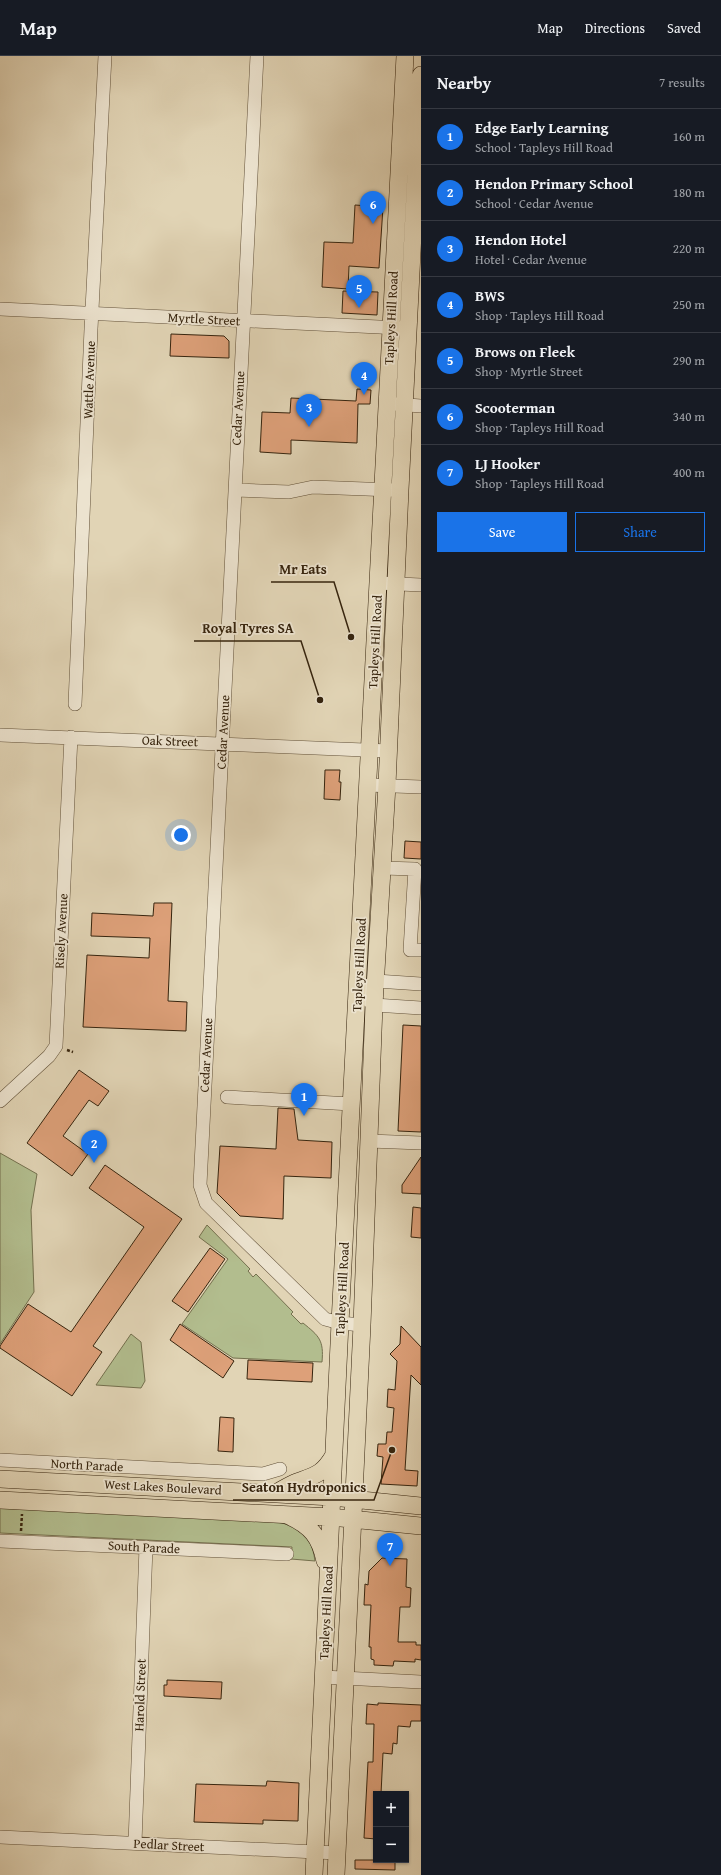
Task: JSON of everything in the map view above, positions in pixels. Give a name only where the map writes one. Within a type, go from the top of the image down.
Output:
[{"type":"main road","name":"Tapleys Hill Road","points":[[314,1875],[340,1323],[405,56]]},
{"type":"main road","name":"Tapleys Hill Road","points":[[336,1875],[362,1325],[374,1005],[387,786],[400,490],[413,405],[409,328],[416,284],[421,75]]},
{"type":"main road","points":[[274,1494],[296,1482],[314,1477],[327,1466],[334,1455]]},
{"type":"main road","name":"West Lakes Boulevard","points":[[0,1479],[332,1497],[421,1506]]},
{"type":"main road","name":"West Lakes Boulevard","points":[[0,1500],[353,1518],[421,1526]]},
{"type":"main road","points":[[287,1514],[303,1522],[313,1531],[322,1549],[328,1577]]},
{"type":"street","name":"Wattle Avenue","points":[[75,704],[105,56]]},
{"type":"street","name":"Cedar Avenue","points":[[257,56],[242,321],[223,743],[200,1185],[206,1203],[325,1319],[340,1323],[362,1325]]},
{"type":"street","name":"Myrtle Street","points":[[0,309],[409,328]]},
{"type":"street","points":[[387,404],[413,405]]},
{"type":"street","points":[[235,490],[289,492],[313,486],[400,490]]},
{"type":"street","points":[[378,583],[421,585]]},
{"type":"street","name":"Oak Street","points":[[0,734],[388,751]]},
{"type":"street","name":"Risely Avenue","points":[[0,1101],[49,1056],[56,1046],[71,737]]},
{"type":"street","points":[[367,785],[421,787]]},
{"type":"street","points":[[382,868],[415,869],[410,950],[421,950]]},
{"type":"street","points":[[421,984],[376,981],[358,992],[374,1005],[421,1008]]},
{"type":"street","points":[[227,1097],[351,1104]]},
{"type":"street","points":[[369,1141],[421,1143]]},
{"type":"street","name":"North Parade","points":[[0,1460],[264,1474],[280,1469]]},
{"type":"street","points":[[173,1469],[185,1488]]},
{"type":"street","name":"South Parade","points":[[0,1541],[287,1554]]},
{"type":"street","name":"Harold Street","points":[[135,1843],[146,1547]]},
{"type":"street","points":[[323,1677],[421,1682]]},
{"type":"street","name":"Pedlar Street","points":[[0,1837],[337,1853]]},
{"type":"path","points":[[20,1542],[23,1510]]},
{"type":"green space","points":[[0,1153],[37,1174],[31,1210],[34,1292],[0,1344]]},
{"type":"green space","points":[[207,1225],[250,1269],[248,1271],[253,1277],[256,1274],[293,1312],[291,1314],[301,1324],[303,1323],[317,1335],[322,1348],[322,1362],[233,1358],[182,1324],[228,1259],[199,1237]]},
{"type":"green space","points":[[131,1334],[141,1342],[145,1381],[141,1388],[96,1385]]},
{"type":"green space","points":[[0,1508],[272,1521],[290,1525],[302,1532],[310,1543],[315,1561],[291,1559],[292,1547],[0,1533]]},
{"type":"building","points":[[355,205],[383,207],[379,268],[349,266],[348,289],[322,287],[324,242],[353,243]]},
{"type":"building","points":[[343,291],[378,292],[377,315],[342,313]]},
{"type":"building","points":[[171,334],[224,336],[229,341],[229,358],[170,356]]},
{"type":"building","points":[[357,389],[371,390],[370,404],[358,404],[357,443],[291,440],[291,454],[260,452],[262,412],[290,413],[291,398],[356,401]]},
{"type":"building","points":[[325,770],[340,770],[340,800],[324,799]]},
{"type":"building","points":[[405,841],[421,842],[421,859],[404,858]]},
{"type":"building","points":[[154,903],[172,903],[168,1001],[187,1002],[186,1031],[83,1027],[87,955],[149,958],[150,938],[91,936],[92,913],[153,916]]},
{"type":"building","points":[[403,1025],[421,1026],[421,1132],[398,1131]]},
{"type":"building","points":[[79,1070],[109,1091],[98,1106],[89,1100],[63,1136],[88,1154],[72,1176],[27,1143]]},
{"type":"building","points":[[278,1108],[294,1109],[298,1140],[332,1142],[331,1178],[284,1176],[283,1219],[240,1216],[217,1193],[220,1146],[276,1149]]},
{"type":"building","points":[[421,1157],[421,1194],[402,1193],[402,1185]]},
{"type":"building","points":[[105,1165],[182,1219],[93,1346],[102,1352],[72,1396],[0,1348],[0,1346],[28,1304],[71,1332],[144,1227],[89,1188]]},
{"type":"building","points":[[413,1207],[421,1208],[421,1238],[411,1237]]},
{"type":"building","points":[[210,1248],[225,1259],[188,1312],[172,1301]]},
{"type":"building","points":[[180,1324],[234,1361],[223,1378],[170,1340]]},
{"type":"building","points":[[401,1326],[421,1347],[421,1385],[411,1375],[405,1470],[418,1471],[417,1486],[381,1484],[383,1457],[377,1456],[378,1444],[386,1444],[387,1432],[392,1432],[394,1408],[387,1407],[388,1389],[395,1390],[397,1361],[390,1354],[400,1344]]},
{"type":"building","points":[[248,1360],[313,1363],[312,1382],[247,1379]]},
{"type":"building","points":[[220,1417],[234,1418],[233,1452],[218,1451]]},
{"type":"building","points":[[382,1558],[407,1559],[406,1587],[411,1588],[410,1607],[400,1607],[398,1642],[416,1642],[416,1645],[421,1645],[421,1660],[415,1659],[415,1662],[394,1661],[393,1666],[374,1665],[374,1660],[371,1659],[371,1647],[369,1647],[371,1605],[364,1605],[365,1584],[368,1585],[369,1571]]},
{"type":"building","points":[[167,1680],[222,1682],[221,1699],[164,1696],[164,1685],[167,1685]]},
{"type":"building","points":[[378,1703],[421,1705],[421,1721],[411,1721],[410,1727],[398,1726],[397,1744],[393,1743],[392,1754],[383,1753],[381,1791],[373,1791],[373,1839],[364,1838],[368,1762],[373,1762],[374,1724],[366,1724],[367,1704],[378,1705]]},
{"type":"building","points":[[267,1781],[299,1783],[298,1821],[263,1820],[263,1824],[194,1822],[196,1784],[266,1786]]},
{"type":"building","points":[[355,1860],[373,1860],[373,1863],[395,1863],[395,1870],[355,1869]]},
{"type":"place","name":"Scooterman","points":[[373,224]]},
{"type":"place","name":"Brows on Fleek","points":[[359,308]]},
{"type":"place","name":"BWS","points":[[364,395]]},
{"type":"place","name":"Hendon Hotel","points":[[309,427]]},
{"type":"place","name":"Mr Eats","points":[[351,637]]},
{"type":"place","name":"Royal Tyres SA","points":[[320,700]]},
{"type":"place","name":"Edge Early Learning","points":[[304,1116]]},
{"type":"place","name":"Hendon Primary School","points":[[94,1163]]},
{"type":"place","name":"Seaton Hydroponics","points":[[392,1450]]},
{"type":"place","name":"LJ Hooker","points":[[390,1566]]}]
